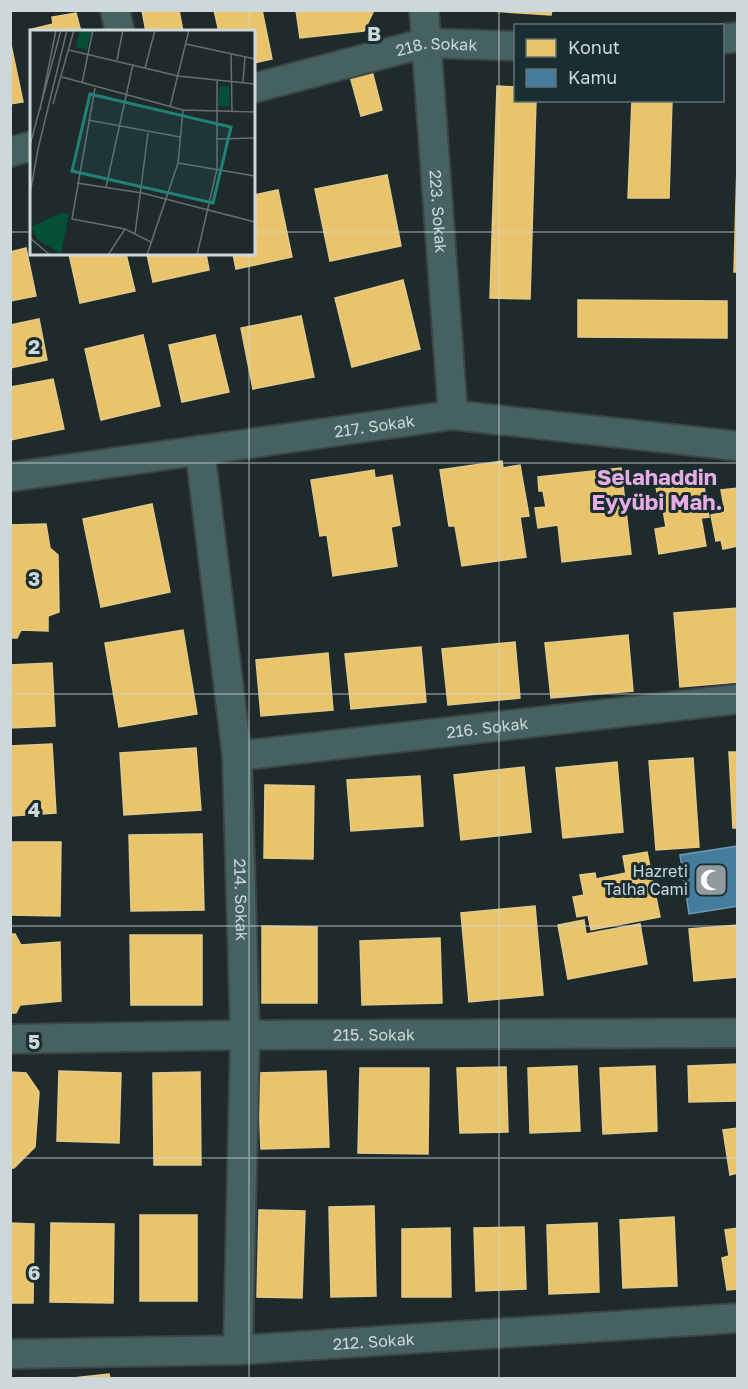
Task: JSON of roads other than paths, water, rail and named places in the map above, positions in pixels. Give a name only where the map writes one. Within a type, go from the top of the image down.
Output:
[{"type":"street","points":[[115,10],[120,30]]},
{"type":"street","name":"223. Sokak","points":[[424,10],[453,415]]},
{"type":"street","name":"218. Sokak","points":[[255,88],[425,43],[514,46]]},
{"type":"street","points":[[10,152],[30,147]]},
{"type":"street","name":"217. Sokak","points":[[10,477],[453,415],[738,446]]},
{"type":"street","name":"214. Sokak","points":[[200,450],[237,756],[245,1035],[238,1350]]},
{"type":"street","name":"216. Sokak","points":[[237,756],[738,699]]},
{"type":"street","name":"215. Sokak","points":[[10,1039],[245,1035],[738,1033]]},
{"type":"street","name":"212. Sokak","points":[[10,1354],[238,1350],[738,1318]]},
{"type":"place","name":"Hazreti Talha Cami","points":[[711,880]]},
{"type":"district","name":"Selahaddin Eyyübi Mah.","points":[[657,490]]}]
